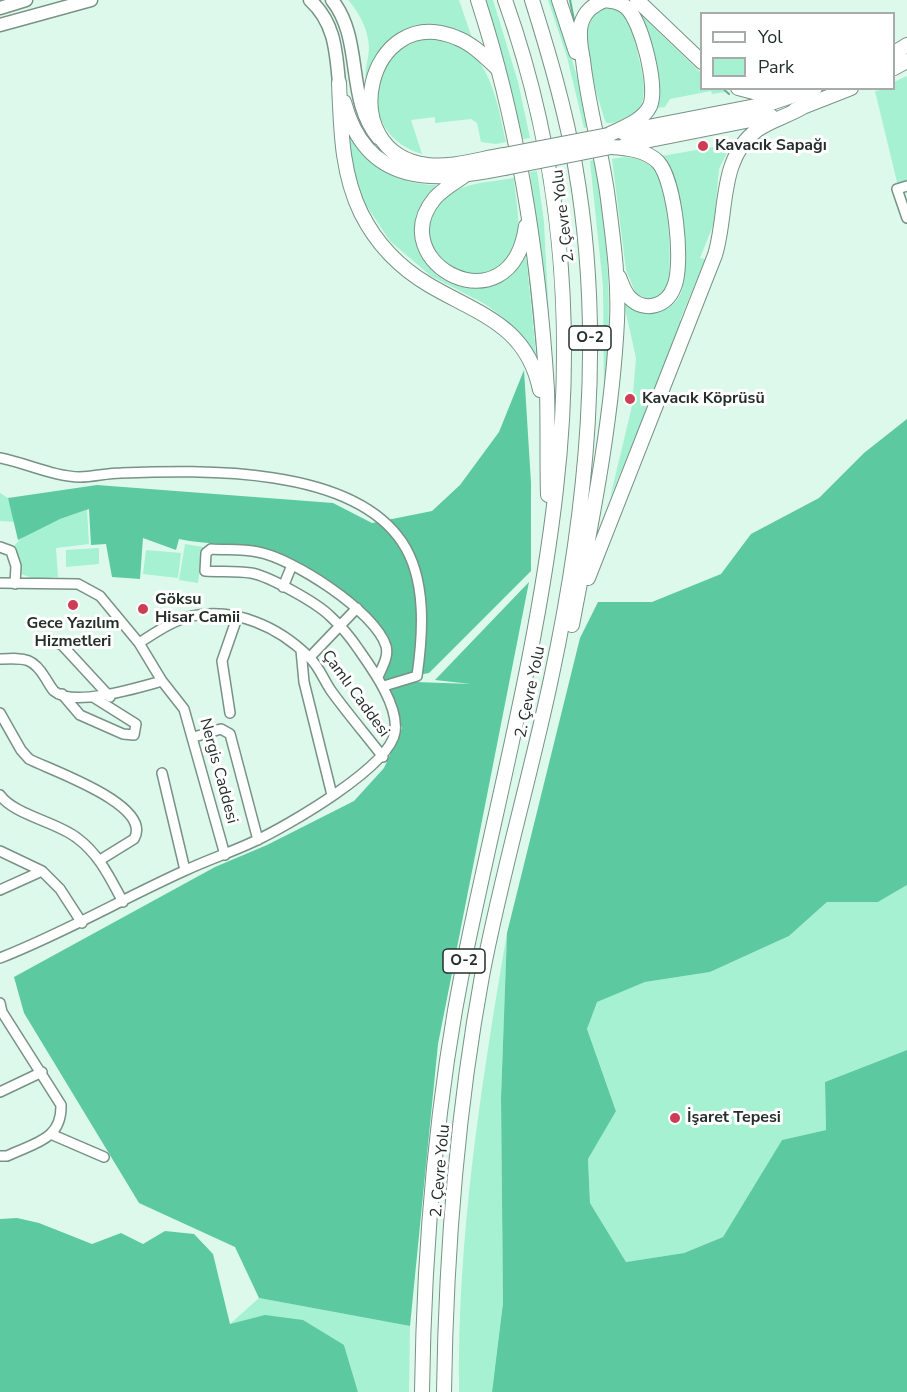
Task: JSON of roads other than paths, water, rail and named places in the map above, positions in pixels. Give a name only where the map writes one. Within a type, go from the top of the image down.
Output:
[{"type":"highway","points":[[478,0],[511,118],[527,206],[539,297],[547,393],[550,536]]},
{"type":"highway","name":"2. Çevre Yolu","points":[[422,1392],[429,1241],[444,1095],[456,1007],[534,633],[550,536],[563,406],[564,340],[560,254],[544,137],[505,0]]},
{"type":"highway","name":"2. Çevre Yolu","points":[[444,1392],[446,1301],[459,1144],[482,975],[551,680],[570,584],[586,448],[590,314],[576,168],[564,110],[532,0]]},
{"type":"highway","points":[[559,0],[585,79]]},
{"type":"highway","points":[[572,625],[609,423],[617,321],[617,272],[603,163],[585,79],[580,35],[583,18],[596,3],[605,0],[624,6],[637,23],[652,88],[650,106],[610,141]]},
{"type":"highway","points":[[637,0],[700,60]]},
{"type":"highway","points":[[497,68],[474,48],[450,35],[424,33],[400,41],[381,59],[370,87],[370,108],[385,145],[399,155],[425,165],[504,162],[610,141],[771,103],[810,90]]},
{"type":"highway","points":[[339,83],[348,115],[361,141],[380,160],[403,173],[425,177],[464,176]]},
{"type":"highway","points":[[339,83],[344,156],[354,198],[369,227],[389,254],[411,273],[488,315],[515,338],[535,372],[546,425]]},
{"type":"highway","points":[[746,90],[761,94],[803,90]]},
{"type":"highway","points":[[551,680],[608,520],[715,255],[723,223],[728,177],[735,156],[757,130],[803,107],[846,90]]},
{"type":"highway","points":[[610,141],[655,140],[741,124],[803,107]]},
{"type":"highway","points":[[610,141],[646,154],[657,160],[665,171],[671,189],[678,258],[675,285],[671,294],[660,305],[643,305],[629,297],[617,272]]},
{"type":"highway","points":[[504,162],[464,176],[436,197],[425,213],[423,223],[423,235],[431,259],[445,273],[455,278],[475,282],[501,274],[511,265],[524,238],[527,206]]},
{"type":"main road","points":[[0,8],[26,0]]},
{"type":"main road","points":[[0,25],[91,0]]},
{"type":"main road","points":[[310,0],[327,20],[332,32],[339,83]]},
{"type":"main road","points":[[332,0],[344,19],[352,46],[362,108],[367,122],[385,145]]},
{"type":"street","points":[[907,186],[897,189],[907,218]]},
{"type":"street","points":[[0,458],[65,476],[142,473],[254,476],[308,484],[357,503],[387,524],[403,544],[422,606],[422,643],[417,676],[384,686]]},
{"type":"street","points":[[0,546],[11,550],[16,566],[15,584]]},
{"type":"street","points":[[1,960],[82,923],[185,870],[258,840],[332,795],[383,757],[396,731],[384,686],[340,627],[328,614],[283,587],[253,573],[206,571],[206,554],[211,549],[257,552],[292,565],[338,592],[357,608],[385,644],[387,655],[378,677]]},
{"type":"street","points":[[283,587],[292,565]]},
{"type":"street","name":"Nergis Caddesi","points":[[0,583],[78,584],[100,596],[139,643],[162,681],[181,701],[194,737],[225,855]]},
{"type":"street","points":[[310,657],[357,608]]},
{"type":"street","points":[[230,713],[222,661],[238,615]]},
{"type":"street","name":"Çamlı Caddesi","points":[[139,643],[169,625],[192,616],[238,615],[280,635],[310,657],[331,690],[383,757]]},
{"type":"street","points":[[48,639],[62,645],[110,697]]},
{"type":"street","points":[[301,650],[304,682],[332,795]]},
{"type":"street","points":[[0,659],[21,658],[37,664],[54,691],[62,694],[110,697],[162,681]]},
{"type":"street","points":[[62,694],[80,715],[123,734],[134,735],[136,724],[91,696]]},
{"type":"street","points":[[0,713],[21,750],[29,759],[101,792],[135,823],[137,834],[134,839],[100,860]]},
{"type":"street","points":[[194,737],[221,729],[230,734],[258,840]]},
{"type":"street","points":[[162,774],[185,870]]},
{"type":"street","points":[[0,795],[20,809],[77,837],[100,860],[123,902]]},
{"type":"street","points":[[0,851],[42,871],[60,889],[82,923]]},
{"type":"street","points":[[0,890],[42,871]]},
{"type":"street","points":[[0,1004],[2,1012],[61,1105],[61,1120],[53,1135],[3,1156]]},
{"type":"street","points":[[0,1092],[42,1072]]},
{"type":"street","points":[[53,1135],[104,1157]]},
{"type":"waterway","points":[[570,0],[575,25]]},
{"type":"waterway","points":[[582,8],[590,0]]},
{"type":"waterway","points":[[724,90],[729,94]]},
{"type":"waterway","points":[[345,124],[363,151],[384,169],[410,180],[443,183],[423,208],[418,234],[424,257],[440,274],[461,285],[484,286],[507,274],[527,248],[539,367],[518,334],[505,322],[476,303],[427,277],[408,264],[392,248],[368,211],[359,190],[352,169],[345,124]]},
{"type":"place","name":"Kavacık Sapağı","points":[[703,146]]},
{"type":"place","name":"Kavacık Köprüsü","points":[[630,399]]},
{"type":"place","name":"Gece Yazılım Hizmetleri","points":[[73,605]]},
{"type":"place","name":"Göksu Hisar Camii","points":[[143,609]]},
{"type":"place","name":"İşaret Tepesi","points":[[675,1118]]}]
